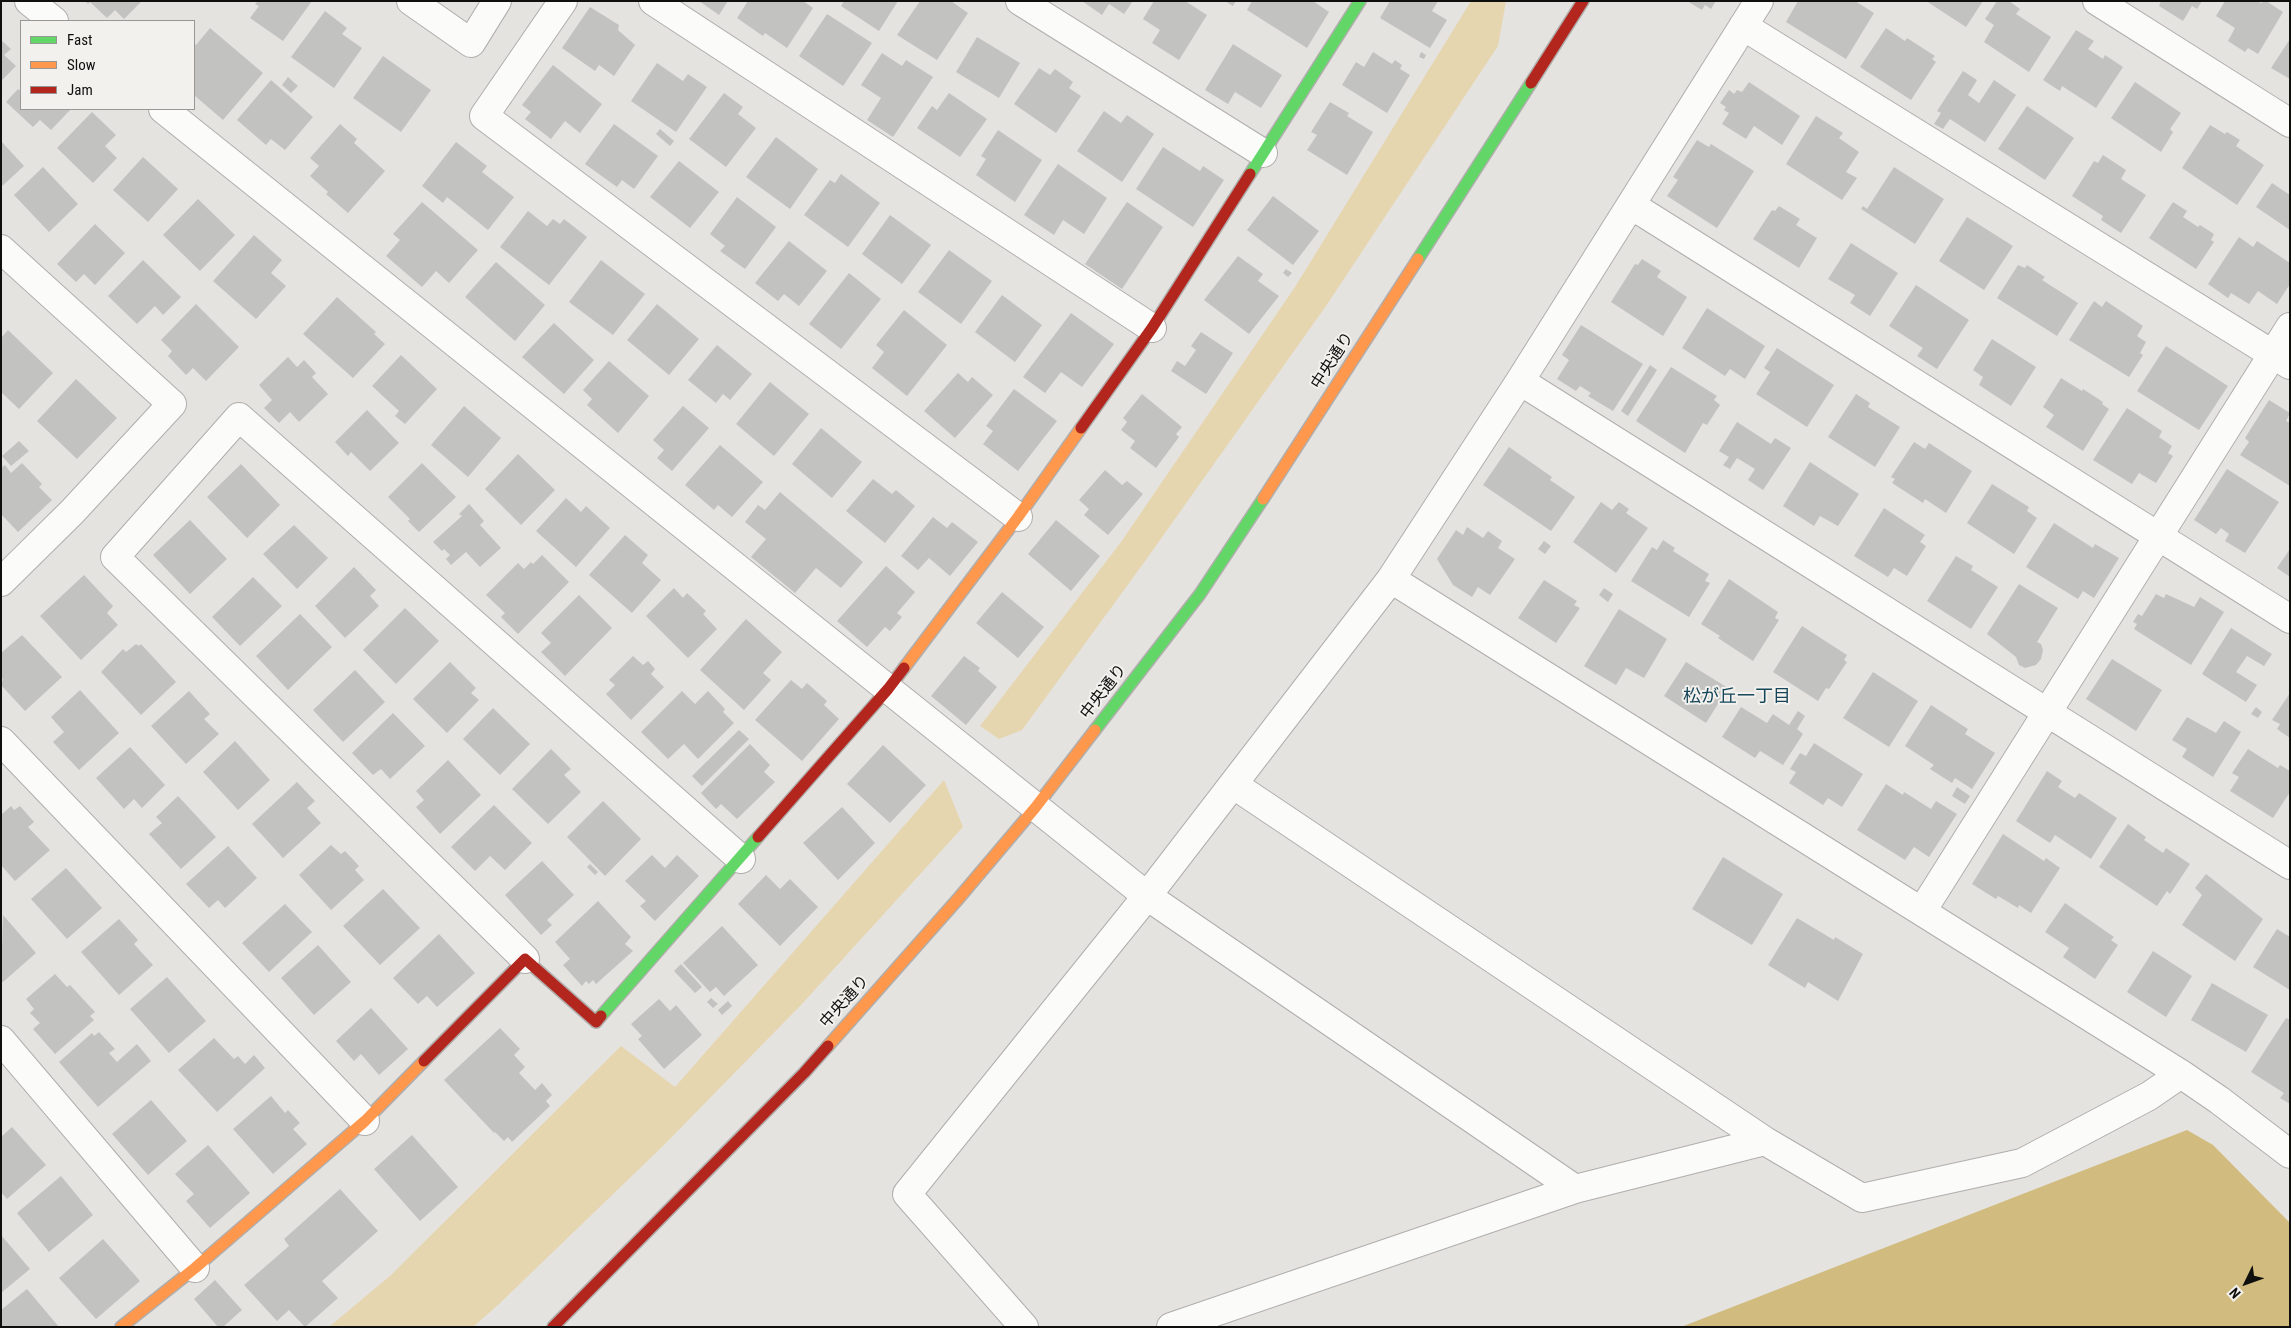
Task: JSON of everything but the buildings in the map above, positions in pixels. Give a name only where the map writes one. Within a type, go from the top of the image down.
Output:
[{"type":"street","points":[[29,1],[53,20]]},
{"type":"street","points":[[411,1],[471,43],[498,1]]},
{"type":"street","points":[[563,1],[484,116],[1018,517]]},
{"type":"street","points":[[653,1],[1152,328]]},
{"type":"street","points":[[1020,1],[1263,153]]},
{"type":"street","points":[[741,859],[239,417],[114,557],[524,958],[596,1022],[741,859],[888,689],[1018,517],[1152,328],[1360,1]]},
{"type":"street","name":"中央通り","points":[[554,1327],[804,1073],[958,899],[1035,808],[1200,594],[1313,423],[1583,1]]},
{"type":"street","points":[[1024,1327],[907,1194],[1234,786],[1391,579],[1520,381],[1759,1]]},
{"type":"street","points":[[2096,1],[2290,123]]},
{"type":"street","points":[[1744,26],[2281,359]]},
{"type":"street","points":[[164,110],[1147,896],[1575,1189]]},
{"type":"street","points":[[1630,205],[2290,619]]},
{"type":"street","points":[[1,249],[172,404],[72,512],[5,570]]},
{"type":"street","points":[[1922,911],[2158,536],[2281,359],[2290,327]]},
{"type":"street","points":[[1520,381],[2290,865]]},
{"type":"street","points":[[1391,579],[2181,1074],[2219,1100],[2290,1154]]},
{"type":"street","points":[[1,741],[365,1121]]},
{"type":"street","points":[[1234,786],[1765,1141],[1862,1198],[2022,1164],[2149,1096],[2181,1074]]},
{"type":"street","points":[[121,1327],[195,1268],[365,1121],[524,958]]},
{"type":"street","points":[[1,1040],[195,1268]]},
{"type":"street","points":[[1171,1327],[1575,1189],[1765,1141]]},
{"type":"shaded area","points":[[1471,1],[1506,1],[1498,46],[1326,306],[1143,564],[1022,730],[999,739],[980,726],[1121,542],[1295,287]]},
{"type":"shaded area","points":[[944,780],[963,827],[801,1005],[663,1146],[498,1305],[473,1327],[329,1327],[391,1275],[621,1046],[675,1087]]},
{"type":"shaded area","points":[[2187,1130],[2213,1145],[2290,1223],[2290,1327],[1681,1327]]},
{"type":"traffic: fast","points":[[1250,174],[1360,1]]},
{"type":"traffic: fast","points":[[1418,259],[1531,83]]},
{"type":"traffic: fast","points":[[1095,730],[1200,594],[1263,499]]},
{"type":"traffic: fast","points":[[601,1016],[758,837]]},
{"type":"traffic: slow","points":[[1263,499],[1418,259]]},
{"type":"traffic: slow","points":[[904,668],[1018,517],[1081,428]]},
{"type":"traffic: slow","points":[[828,1046],[958,899],[1035,808],[1095,730]]},
{"type":"traffic: slow","points":[[121,1327],[195,1268],[365,1121],[424,1061]]},
{"type":"traffic: jam","points":[[1531,83],[1583,1]]},
{"type":"traffic: jam","points":[[1081,428],[1152,328],[1250,174]]},
{"type":"traffic: jam","points":[[758,837],[888,689],[904,668]]},
{"type":"traffic: jam","points":[[424,1061],[525,959],[596,1022],[601,1016]]},
{"type":"traffic: jam","points":[[553,1327],[804,1073],[828,1046]]},
{"type":"district","name":"松が丘一丁目","points":[[1737,697]]}]
